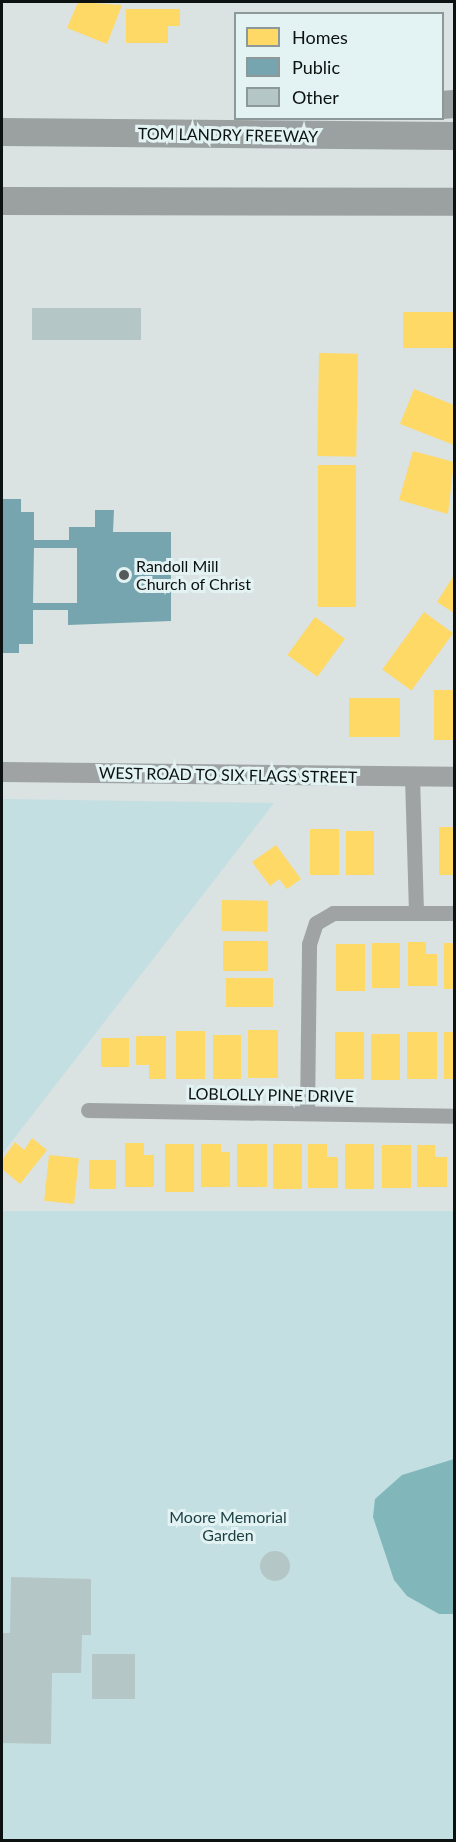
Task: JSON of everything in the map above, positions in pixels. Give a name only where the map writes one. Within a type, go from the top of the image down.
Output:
[{"type":"highway","points":[[2,124],[234,118]]},
{"type":"highway","name":"TOM LANDRY FREEWAY","points":[[2,132],[454,136]]},
{"type":"highway","points":[[2,201],[454,202]]},
{"type":"street","name":"WEST ROAD TO SIX FLAGS STREET","points":[[2,772],[454,777]]},
{"type":"street","points":[[412,777],[416,913]]},
{"type":"street","points":[[307,1113],[309,944],[316,923],[333,913],[454,913]]},
{"type":"street","name":"LOBLOLLY PINE DRIVE","points":[[88,1110],[454,1116]]},
{"type":"green space","points":[[2,799],[274,803],[2,1154]]},
{"type":"green space","name":"Moore Memorial Garden","points":[[2,1211],[454,1211],[454,1840],[2,1840]]},
{"type":"water","points":[[454,1459],[454,1614],[439,1614],[407,1596],[394,1580],[373,1517],[375,1499],[402,1475]]},
{"type":"building: Homes","points":[[78,2],[122,5],[107,44],[67,28]]},
{"type":"building: Homes","points":[[126,9],[180,9],[180,26],[168,26],[168,43],[126,43]]},
{"type":"building: Homes","points":[[403,312],[454,312],[454,348],[403,348]]},
{"type":"building: Homes","points":[[319,353],[358,354],[356,457],[317,456]]},
{"type":"building: Homes","points":[[414,389],[454,405],[454,445],[400,424]]},
{"type":"building: Homes","points":[[413,451],[454,462],[448,514],[399,500]]},
{"type":"building: Homes","points":[[318,465],[356,465],[356,607],[318,607]]},
{"type":"building: Homes","points":[[454,575],[454,613],[437,602]]},
{"type":"building: Homes","points":[[424,612],[453,633],[411,691],[382,669]]},
{"type":"building: Homes","points":[[315,617],[345,639],[317,677],[287,655]]},
{"type":"building: Homes","points":[[434,690],[454,690],[454,740],[434,740]]},
{"type":"building: Homes","points":[[349,698],[400,698],[400,737],[349,737]]},
{"type":"building: Homes","points":[[439,827],[454,827],[454,875],[439,875]]},
{"type":"building: Homes","points":[[310,829],[339,829],[339,875],[310,875]]},
{"type":"building: Homes","points":[[346,831],[374,831],[374,875],[346,875]]},
{"type":"building: Homes","points":[[276,845],[301,879],[287,889],[279,879],[270,886],[252,862]]},
{"type":"building: Homes","points":[[222,900],[268,901],[267,932],[221,931]]},
{"type":"building: Homes","points":[[223,941],[268,941],[268,971],[223,971]]},
{"type":"building: Homes","points":[[408,942],[426,942],[426,954],[437,954],[437,986],[408,986]]},
{"type":"building: Homes","points":[[372,943],[400,943],[400,988],[372,988]]},
{"type":"building: Homes","points":[[444,943],[454,943],[454,989],[444,989]]},
{"type":"building: Homes","points":[[336,944],[365,944],[365,991],[336,991]]},
{"type":"building: Homes","points":[[226,978],[273,978],[273,1007],[226,1007]]},
{"type":"building: Homes","points":[[248,1030],[278,1030],[278,1078],[248,1078]]},
{"type":"building: Homes","points":[[176,1031],[205,1031],[205,1079],[176,1079]]},
{"type":"building: Homes","points":[[335,1032],[364,1032],[364,1079],[335,1079]]},
{"type":"building: Homes","points":[[407,1032],[437,1032],[437,1079],[407,1079]]},
{"type":"building: Homes","points":[[444,1032],[454,1032],[454,1079],[444,1079]]},
{"type":"building: Homes","points":[[371,1034],[400,1034],[400,1080],[371,1080]]},
{"type":"building: Homes","points":[[213,1035],[241,1035],[241,1079],[213,1079]]},
{"type":"building: Homes","points":[[136,1036],[166,1036],[166,1079],[149,1079],[149,1065],[136,1065]]},
{"type":"building: Homes","points":[[101,1038],[129,1038],[129,1067],[101,1067]]},
{"type":"building: Homes","points":[[32,1138],[47,1150],[20,1184],[2,1169],[2,1160],[15,1142],[24,1150]]},
{"type":"building: Homes","points":[[125,1143],[144,1143],[144,1155],[154,1155],[154,1187],[125,1187]]},
{"type":"building: Homes","points":[[165,1144],[194,1144],[194,1192],[165,1192]]},
{"type":"building: Homes","points":[[201,1144],[221,1144],[221,1152],[230,1152],[230,1187],[201,1187]]},
{"type":"building: Homes","points":[[237,1144],[267,1144],[267,1187],[237,1187]]},
{"type":"building: Homes","points":[[273,1144],[302,1144],[302,1189],[273,1189]]},
{"type":"building: Homes","points":[[308,1144],[327,1144],[327,1157],[338,1157],[338,1188],[308,1188]]},
{"type":"building: Homes","points":[[345,1144],[374,1144],[374,1189],[345,1189]]},
{"type":"building: Homes","points":[[382,1145],[411,1145],[411,1188],[382,1188]]},
{"type":"building: Homes","points":[[417,1145],[435,1145],[435,1157],[447,1157],[447,1187],[417,1187]]},
{"type":"building: Homes","points":[[49,1155],[79,1158],[74,1204],[44,1201]]},
{"type":"building: Homes","points":[[89,1160],[116,1160],[116,1189],[89,1189]]},
{"type":"building: Public","name":"Randoll Mill Church of Christ","points":[[2,499],[21,499],[21,512],[34,512],[34,540],[69,540],[69,527],[95,527],[95,510],[114,510],[113,532],[171,532],[171,621],[68,625],[68,610],[33,610],[33,644],[19,644],[19,653],[2,653]],"holes":[[[34,548],[77,548],[77,603],[33,603]]]},
{"type":"building: Other","points":[[32,308],[141,308],[141,340],[32,340]]},
{"type":"building: Other","points":[[275,1551],[286,1555],[290,1566],[286,1577],[275,1581],[264,1577],[260,1566],[264,1555]]},
{"type":"building: Other","points":[[11,1577],[91,1579],[91,1635],[82,1635],[81,1673],[52,1673],[51,1744],[2,1743],[2,1633],[10,1633]]},
{"type":"building: Other","points":[[92,1654],[135,1654],[135,1699],[92,1699]]},
{"type":"place","name":"Randoll Mill Church of Christ","points":[[124,575]]}]
